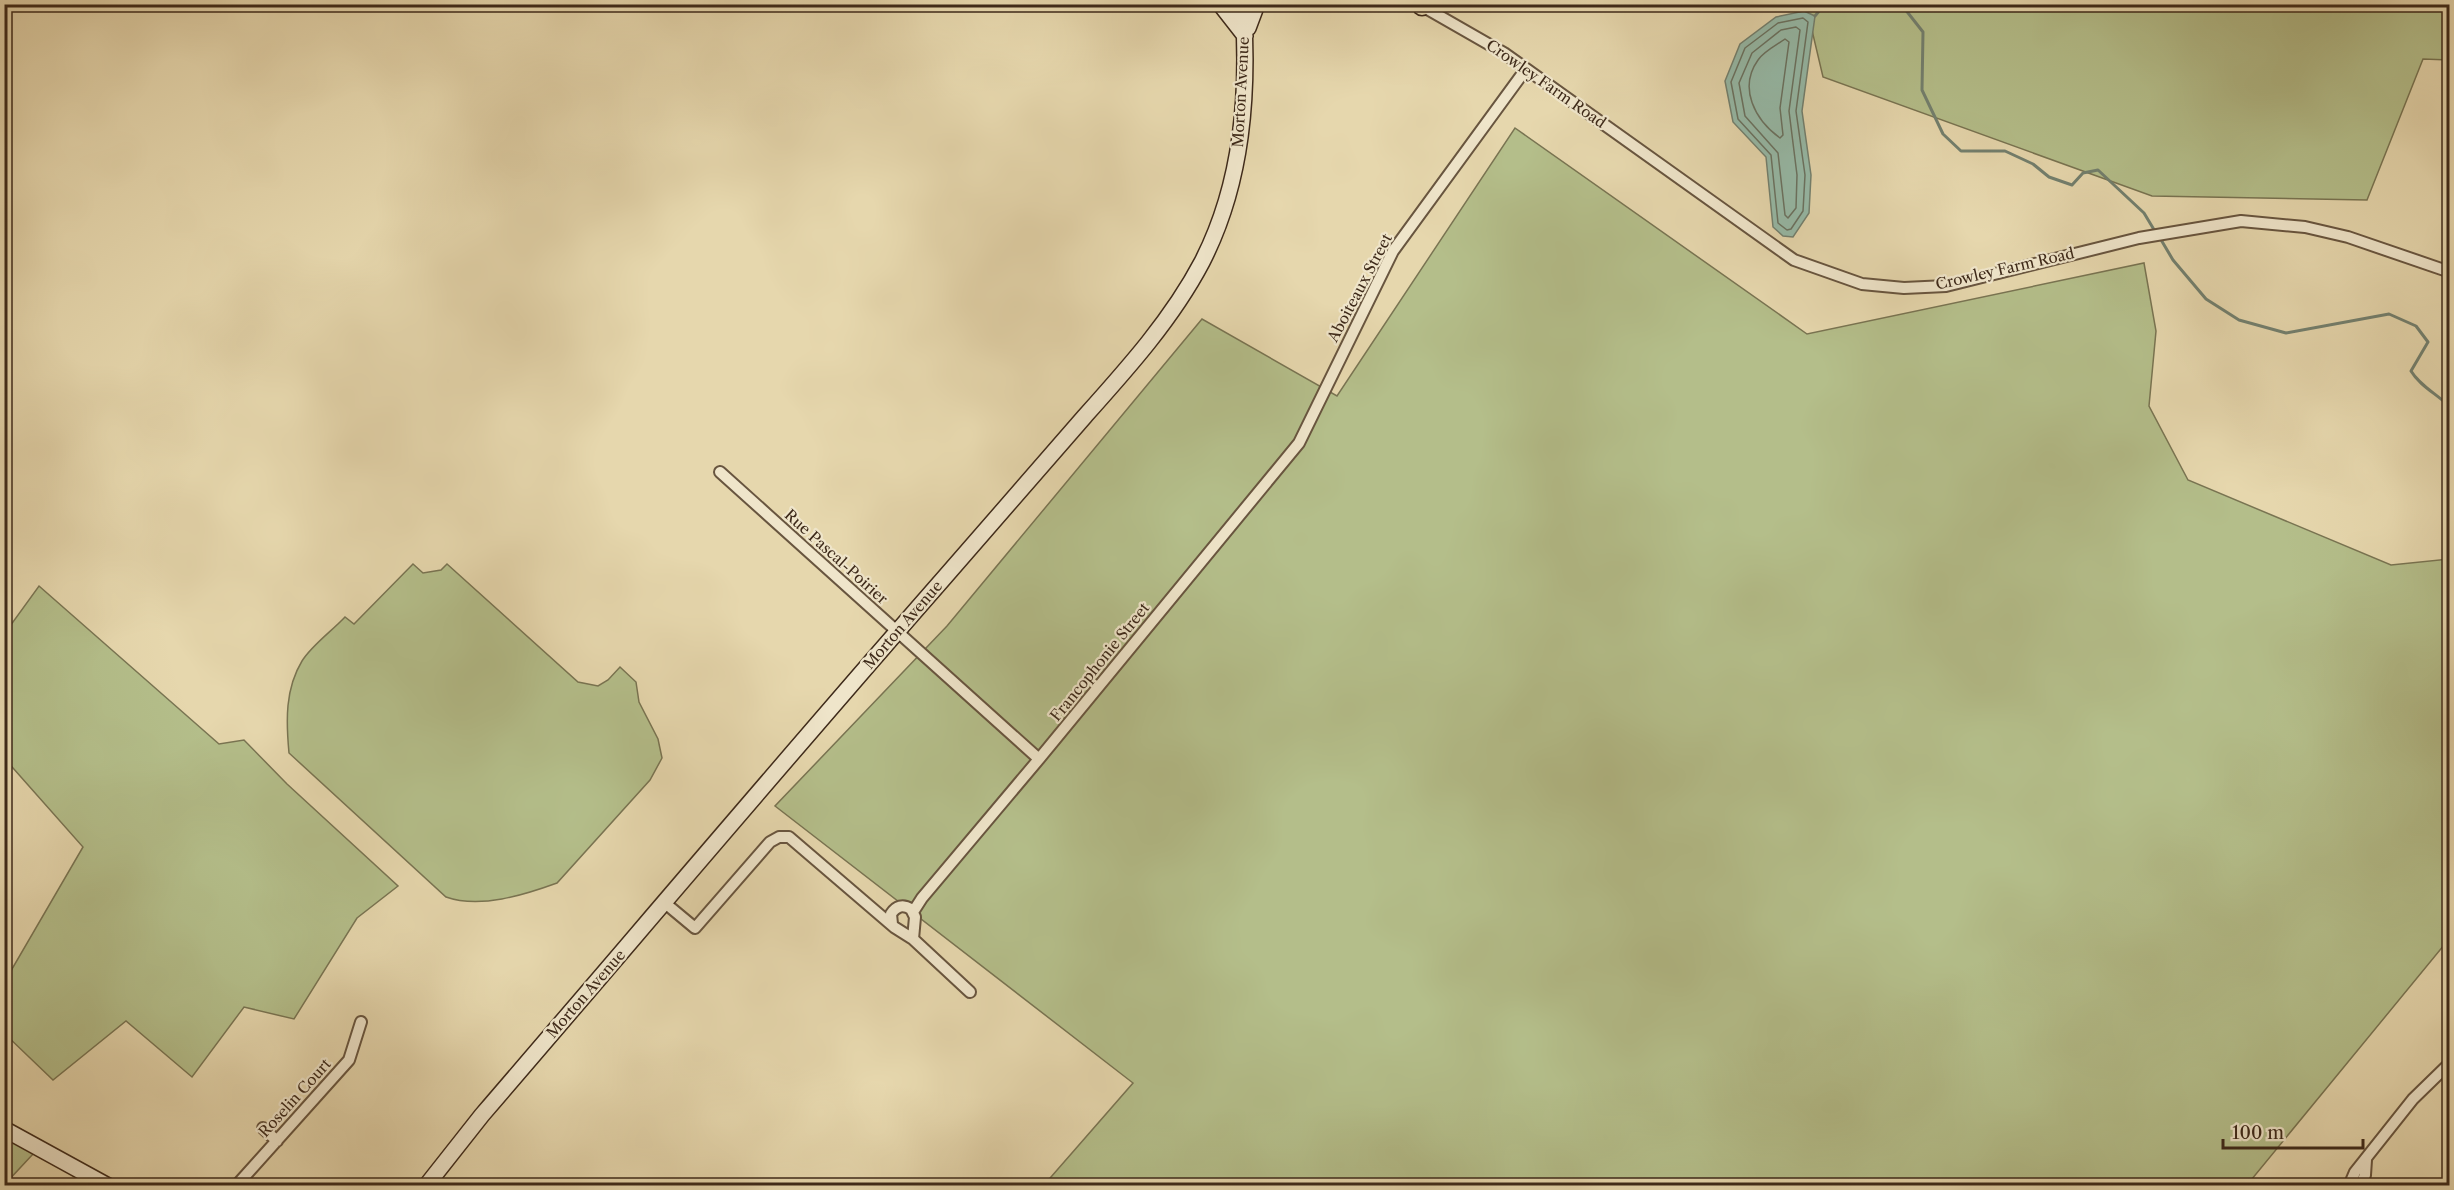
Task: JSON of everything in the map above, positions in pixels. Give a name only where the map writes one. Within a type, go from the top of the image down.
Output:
[{"type":"street","points":[[1220,4],[1245,36]]},
{"type":"street","name":"Morton Avenue","points":[[426,1185],[482,1115],[896,632],[1132,363],[1178,304],[1203,260],[1231,184],[1241,142],[1245,36],[1243,4]]},
{"type":"street","points":[[1245,36],[1257,4]]},
{"type":"street","name":"Crowley Farm Road","points":[[1421,5],[1526,69],[1794,260],[1862,284],[1904,288],[1946,286],[2139,238],[2241,221],[2305,227],[2348,237],[2450,272]]},
{"type":"street","name":"Aboiteaux Street","points":[[1299,442],[1393,251],[1526,69]]},
{"type":"street","name":"Francophonie Street","points":[[889,918],[896,908],[910,910],[922,898],[1299,442]]},
{"type":"street","name":"Rue Pascal-Poirier","points":[[720,472],[1039,759]]},
{"type":"street","points":[[665,903],[695,928],[770,842],[784,836],[793,839],[889,918],[908,928]]},
{"type":"street","points":[[910,910],[908,928],[913,939],[970,992]]},
{"type":"street","name":"Roselin Court","points":[[236,1185],[349,1060],[361,1022]]},
{"type":"street","points":[[2349,1185],[2355,1172],[2413,1099],[2450,1063]]},
{"type":"street","points":[[263,1128],[277,1141]]},
{"type":"street","points":[[4,1129],[108,1185]]},
{"type":"street","points":[[2360,1185],[2365,1175],[2366,1160]]},
{"type":"green space","points":[[1806,5],[2449,5],[2449,60],[2423,59],[2367,200],[2152,196],[1823,77]]},
{"type":"green space","points":[[1515,128],[1807,334],[2144,263],[2156,331],[2149,406],[2188,480],[2391,565],[2449,559],[2449,939],[2247,1185],[1044,1185],[1133,1083],[775,806],[947,626],[1202,319],[1337,396]]},
{"type":"green space","points":[[413,564],[423,573],[441,570],[447,564],[578,682],[598,686],[608,680],[620,667],[636,682],[639,702],[658,739],[662,758],[650,780],[557,883],[516,896],[487,901],[473,902],[446,897],[289,753],[288,706],[292,683],[302,661],[345,617],[354,624]]},
{"type":"green space","points":[[39,586],[219,744],[244,740],[287,784],[398,886],[357,918],[294,1019],[244,1007],[192,1077],[126,1021],[53,1080],[5,1034],[5,981],[83,847],[5,759],[5,633]]},
{"type":"green space","points":[[5,1137],[34,1153],[5,1184]]},
{"type":"water","points":[[1804,11],[1815,16],[1802,111],[1811,175],[1809,213],[1793,237],[1783,236],[1773,227],[1766,157],[1733,122],[1725,81],[1740,44],[1776,17]]},
{"type":"waterway","points":[[1815,16],[1825,4]]},
{"type":"waterway","points":[[1901,4],[1923,32],[1922,90],[1943,134],[1961,151],[2005,151],[2033,164],[2049,177],[2072,185],[2083,173],[2098,170],[2144,213],[2156,233]]},
{"type":"waterway","points":[[2160,238],[2173,260],[2206,299],[2239,320],[2286,333],[2389,314],[2416,326],[2428,342],[2411,371],[2419,381],[2450,407]]},
{"type":"waterway","points":[[2450,423],[2450,437]]}]
